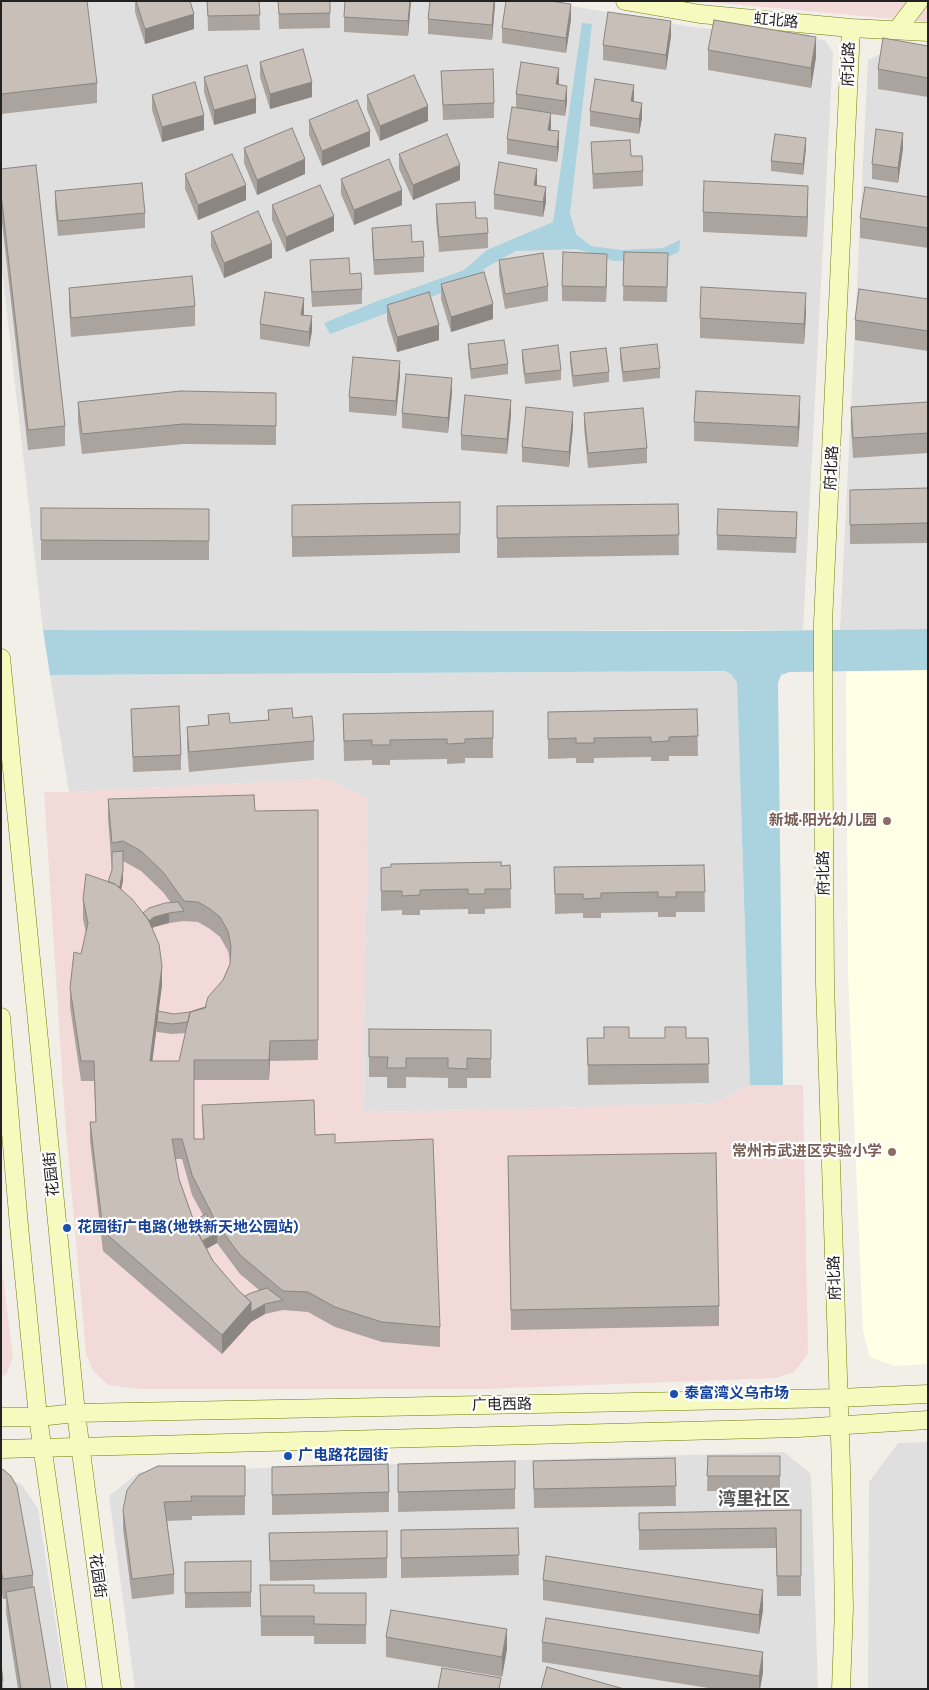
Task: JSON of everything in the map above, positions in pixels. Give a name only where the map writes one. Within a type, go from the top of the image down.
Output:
[{"type":"main road","name":"虹北路","points":[[625,1],[700,14],[851,28],[928,32]]},
{"type":"main road","points":[[897,30],[919,1]]},
{"type":"main road","name":"府北路","points":[[841,1689],[844,1608],[825,984],[823,680],[851,28]]},
{"type":"main road","name":"花园街","points":[[1,658],[76,1413],[112,1689]]},
{"type":"main road","points":[[1,1017],[38,1417],[77,1689]]},
{"type":"main road","name":"广电西路","points":[[1,1418],[76,1413],[838,1398],[928,1394]]},
{"type":"main road","name":"广电西路","points":[[42,1448],[798,1428],[928,1420]]},
{"type":"main road","points":[[1,1448],[42,1448]]},
{"type":"shaded area","points":[[1,1],[543,1],[692,27],[825,40],[833,53],[803,630],[43,630],[1,261]]},
{"type":"shaded area","points":[[702,1],[928,1],[928,22],[709,2]]},
{"type":"shaded area","points":[[891,49],[928,51],[928,629],[840,630],[868,60]]},
{"type":"shaded area","points":[[928,670],[928,1364],[894,1366],[870,1357],[863,1331],[848,973],[846,671]]},
{"type":"shaded area","points":[[725,671],[732,675],[737,683],[750,1085],[715,1103],[363,1112],[367,799],[328,779],[69,792],[50,675]]},
{"type":"shaded area","points":[[328,779],[368,799],[363,1112],[715,1103],[750,1085],[803,1085],[808,1354],[794,1372],[776,1378],[485,1389],[139,1389],[108,1385],[93,1371],[86,1354],[65,1118],[44,792]]},
{"type":"shaded area","points":[[1,1261],[13,1357],[7,1373],[1,1378]]},
{"type":"shaded area","points":[[928,1442],[928,1689],[868,1689],[869,1482],[898,1443]]},
{"type":"shaded area","points":[[784,1452],[811,1474],[818,1689],[135,1689],[109,1496],[139,1472]]},
{"type":"shaded area","points":[[1,1474],[22,1485],[38,1509],[66,1689],[1,1689]]},
{"type":"water","points":[[582,23],[592,24],[570,213],[576,234],[591,246],[622,250],[663,248],[680,240],[679,252],[661,260],[613,261],[577,249],[516,251],[485,268],[477,280],[330,334],[324,323],[375,302],[464,270],[487,250],[553,222]]},
{"type":"water","points":[[928,629],[928,670],[789,672],[781,675],[778,683],[783,1085],[750,1085],[737,683],[732,675],[725,671],[50,675],[43,630],[739,631]]},
{"type":"building","points":[[1,1],[87,1],[97,83],[1,94]]},
{"type":"building","points":[[136,1],[190,1],[194,14],[145,29]]},
{"type":"building","points":[[207,1],[259,1],[260,15],[208,16]]},
{"type":"building","points":[[278,1],[330,1],[330,13],[279,14]]},
{"type":"building","points":[[345,1],[410,1],[408,21],[344,17]]},
{"type":"building","points":[[430,1],[494,1],[492,25],[428,19]]},
{"type":"building","points":[[506,1],[550,1],[571,4],[566,38],[502,28]]},
{"type":"building","points":[[608,12],[671,21],[666,55],[603,45]]},
{"type":"building","points":[[714,20],[816,37],[811,68],[708,50]]},
{"type":"building","points":[[883,38],[928,46],[928,78],[878,69]]},
{"type":"building","points":[[303,49],[312,82],[270,94],[260,62]]},
{"type":"building","points":[[521,62],[559,68],[556,84],[567,86],[565,101],[516,94]]},
{"type":"building","points":[[247,65],[256,98],[214,110],[204,77]]},
{"type":"building","points":[[493,69],[494,103],[443,105],[441,71]]},
{"type":"building","points":[[414,75],[428,106],[380,126],[367,95]]},
{"type":"building","points":[[595,79],[634,85],[631,101],[642,103],[639,119],[590,111]]},
{"type":"building","points":[[195,82],[204,115],[162,127],[152,95]]},
{"type":"building","points":[[357,100],[370,131],[322,151],[309,120]]},
{"type":"building","points":[[512,107],[551,113],[548,130],[559,131],[557,147],[507,139]]},
{"type":"building","points":[[292,128],[305,159],[257,180],[244,148]]},
{"type":"building","points":[[876,129],[903,133],[898,168],[872,164]]},
{"type":"building","points":[[447,134],[460,165],[413,185],[399,154]]},
{"type":"building","points":[[775,134],[806,138],[803,164],[771,161]]},
{"type":"building","points":[[630,140],[631,156],[642,156],[643,171],[593,174],[591,142]]},
{"type":"building","points":[[232,154],[246,185],[198,205],[185,174]]},
{"type":"building","points":[[389,159],[402,190],[354,210],[341,179]]},
{"type":"building","points":[[499,162],[537,169],[534,185],[546,187],[543,202],[494,194]]},
{"type":"building","points":[[36,165],[65,426],[28,430],[1,194],[1,169]]},
{"type":"building","points":[[704,181],[808,186],[807,217],[703,212]]},
{"type":"building","points":[[142,183],[145,213],[58,221],[55,191]]},
{"type":"building","points":[[320,185],[334,216],[286,237],[272,205]]},
{"type":"building","points":[[865,187],[928,197],[928,228],[860,218]]},
{"type":"building","points":[[475,202],[476,218],[487,218],[488,233],[439,237],[436,204]]},
{"type":"building","points":[[258,211],[272,243],[224,263],[211,232]]},
{"type":"building","points":[[411,225],[412,242],[423,241],[424,257],[374,260],[372,228]]},
{"type":"building","points":[[563,252],[607,254],[606,287],[562,286]]},
{"type":"building","points":[[624,252],[668,253],[667,287],[623,286]]},
{"type":"building","points":[[543,253],[548,286],[505,294],[499,260]]},
{"type":"building","points":[[349,258],[350,274],[361,273],[362,289],[312,292],[310,260]]},
{"type":"building","points":[[484,272],[493,304],[451,317],[441,284]]},
{"type":"building","points":[[192,276],[195,306],[71,318],[69,288]]},
{"type":"building","points":[[701,287],[806,293],[804,324],[700,318]]},
{"type":"building","points":[[859,289],[928,299],[928,331],[855,320]]},
{"type":"building","points":[[265,292],[304,298],[301,315],[312,316],[309,332],[260,324]]},
{"type":"building","points":[[429,292],[439,325],[397,337],[387,305]]},
{"type":"building","points":[[504,340],[508,364],[471,369],[468,344]]},
{"type":"building","points":[[657,344],[660,368],[623,372],[620,348]]},
{"type":"building","points":[[558,345],[561,370],[525,374],[522,350]]},
{"type":"building","points":[[606,348],[609,372],[573,376],[570,352]]},
{"type":"building","points":[[353,357],[400,361],[396,401],[349,397]]},
{"type":"building","points":[[406,374],[452,378],[448,418],[402,413]]},
{"type":"building","points":[[181,391],[276,393],[276,426],[183,424],[82,434],[78,402]]},
{"type":"building","points":[[696,391],[800,396],[798,427],[694,422]]},
{"type":"building","points":[[465,395],[511,400],[507,439],[461,435]]},
{"type":"building","points":[[928,402],[928,433],[853,438],[851,407]]},
{"type":"building","points":[[526,407],[573,412],[569,452],[522,447]]},
{"type":"building","points":[[643,408],[647,448],[588,453],[584,413]]},
{"type":"building","points":[[928,488],[928,523],[850,525],[850,490]]},
{"type":"building","points":[[460,502],[460,534],[292,537],[292,505]]},
{"type":"building","points":[[678,504],[679,535],[497,538],[497,506]]},
{"type":"building","points":[[41,508],[209,509],[209,541],[41,540]]},
{"type":"building","points":[[718,509],[797,512],[796,538],[717,535]]},
{"type":"building","points":[[179,706],[181,755],[133,757],[131,709]]},
{"type":"building","points":[[292,708],[293,718],[312,716],[314,741],[189,752],[187,727],[209,725],[208,715],[229,713],[230,723],[269,720],[268,710]]},
{"type":"building","points":[[697,709],[698,736],[669,737],[669,741],[651,742],[651,737],[594,738],[594,743],[576,743],[576,738],[548,739],[548,712]]},
{"type":"building","points":[[493,711],[493,738],[465,739],[465,743],[447,744],[447,739],[390,740],[390,745],[372,745],[372,740],[344,741],[343,714]]},
{"type":"building","points":[[254,795],[255,811],[318,810],[318,1040],[270,1041],[269,1060],[194,1060],[194,1139],[204,1139],[202,1105],[314,1100],[315,1135],[335,1134],[335,1143],[433,1139],[440,1327],[382,1322],[335,1307],[308,1292],[283,1291],[240,1255],[217,1224],[192,1175],[182,1139],[172,1139],[179,1179],[198,1233],[213,1261],[251,1302],[222,1335],[103,1231],[90,1122],[96,1122],[94,1061],[81,1061],[70,988],[74,952],[81,954],[88,923],[83,899],[86,874],[115,884],[132,899],[148,919],[159,944],[162,966],[150,1061],[179,1061],[190,1012],[205,1008],[208,997],[223,980],[230,964],[231,946],[228,931],[220,917],[198,902],[184,901],[163,872],[141,851],[123,841],[112,843],[108,799]]},
{"type":"building","points":[[123,851],[123,870],[119,888],[115,884],[108,882],[112,870],[112,852]]},
{"type":"building","points":[[501,862],[501,866],[510,865],[511,889],[485,889],[485,894],[468,894],[468,889],[420,890],[420,895],[402,896],[402,891],[381,891],[381,868],[391,867],[391,864]]},
{"type":"building","points":[[704,865],[705,892],[676,892],[676,897],[658,897],[658,892],[601,893],[601,898],[583,899],[583,894],[555,894],[554,867]]},
{"type":"building","points":[[178,902],[184,911],[154,917],[149,921],[143,913],[149,908],[165,903]]},
{"type":"building","points":[[158,1011],[174,1014],[190,1012],[188,1022],[172,1024],[157,1022]]},
{"type":"building","points":[[604,1027],[629,1027],[629,1038],[665,1038],[665,1027],[686,1027],[686,1038],[708,1038],[709,1064],[588,1065],[587,1038],[604,1038]]},
{"type":"building","points":[[369,1029],[491,1030],[491,1059],[467,1058],[467,1069],[448,1068],[448,1058],[406,1058],[406,1068],[387,1068],[388,1057],[369,1057]]},
{"type":"building","points":[[716,1153],[719,1306],[511,1310],[508,1156]]},
{"type":"building","points":[[206,1214],[217,1233],[202,1241],[194,1221]]},
{"type":"building","points":[[267,1288],[283,1300],[265,1304],[251,1312],[251,1302],[245,1296]]},
{"type":"building","points":[[708,1456],[780,1456],[780,1476],[707,1476]]},
{"type":"building","points":[[675,1458],[676,1486],[534,1489],[533,1461]]},
{"type":"building","points":[[515,1461],[515,1489],[398,1492],[398,1464]]},
{"type":"building","points":[[388,1464],[389,1492],[272,1495],[272,1467]]},
{"type":"building","points":[[158,1466],[245,1466],[245,1496],[191,1496],[192,1501],[164,1502],[174,1574],[132,1579],[123,1510],[127,1490],[139,1475]]},
{"type":"building","points":[[1,1469],[11,1476],[17,1487],[33,1575],[3,1579],[1,1570]]},
{"type":"building","points":[[801,1510],[801,1576],[777,1576],[776,1528],[639,1530],[639,1513]]},
{"type":"building","points":[[518,1528],[519,1555],[401,1558],[401,1530]]},
{"type":"building","points":[[387,1531],[387,1558],[270,1561],[269,1533]]},
{"type":"building","points":[[546,1556],[763,1590],[759,1615],[543,1580]]},
{"type":"building","points":[[251,1561],[251,1592],[185,1593],[185,1562]]},
{"type":"building","points":[[260,1585],[314,1585],[314,1593],[366,1593],[366,1625],[314,1624],[314,1616],[261,1616]]},
{"type":"building","points":[[34,1587],[51,1689],[21,1689],[6,1592]]},
{"type":"building","points":[[391,1610],[507,1629],[502,1657],[386,1637]]},
{"type":"building","points":[[546,1618],[763,1652],[759,1676],[542,1642]]},
{"type":"building","points":[[1,1664],[3,1681],[1,1681]]},
{"type":"building","points":[[547,1667],[624,1689],[541,1689]]},
{"type":"building","points":[[442,1668],[501,1678],[499,1689],[438,1689]]},
{"type":"place","name":"新城·阳光幼儿园","points":[[887,821]]},
{"type":"place","name":"常州市武进区实验小学","points":[[892,1152]]},
{"type":"place","name":"花园街广电路(地铁新天地公园站)","points":[[67,1228]]},
{"type":"place","name":"泰富湾义乌市场","points":[[674,1394]]},
{"type":"place","name":"广电路花园街","points":[[288,1456]]},
{"type":"district","name":"湾里社区","points":[[754,1500]]}]
